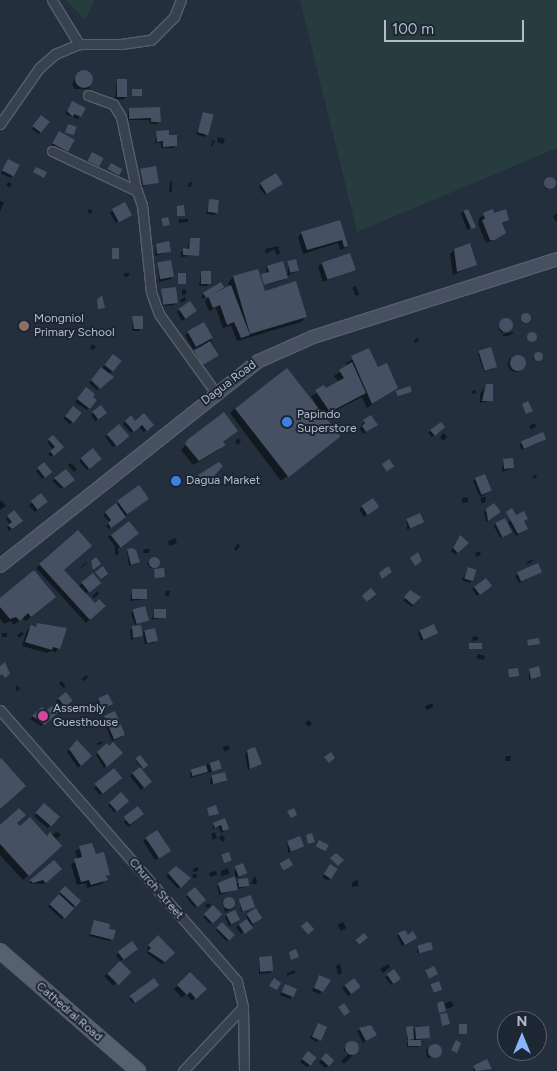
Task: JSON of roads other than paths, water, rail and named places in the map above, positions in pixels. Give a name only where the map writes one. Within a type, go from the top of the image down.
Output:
[{"type":"main road","name":"Cathedral Road","points":[[0,952],[138,1071]]},
{"type":"street","points":[[52,0],[78,44]]},
{"type":"street","points":[[0,124],[39,68],[55,54],[78,44],[121,44],[151,40],[174,17],[181,0]]},
{"type":"street","points":[[88,95],[113,104],[121,117],[137,191],[142,205],[151,292],[159,314],[215,392]]},
{"type":"street","points":[[52,151],[137,191]]},
{"type":"street","name":"Dagua Road","points":[[0,566],[215,392],[259,361],[313,337],[557,258]]},
{"type":"street","name":"Church Street","points":[[0,710],[237,981],[243,1007],[244,1071]]},
{"type":"street","points":[[183,1071],[243,1007]]},
{"type":"place","name":"Mongniol Primary School","points":[[24,326]]},
{"type":"place","name":"Papindo Superstore","points":[[287,422]]},
{"type":"place","name":"Dagua Market","points":[[176,481]]},
{"type":"place","name":"Assembly Guesthouse","points":[[43,716]]}]
